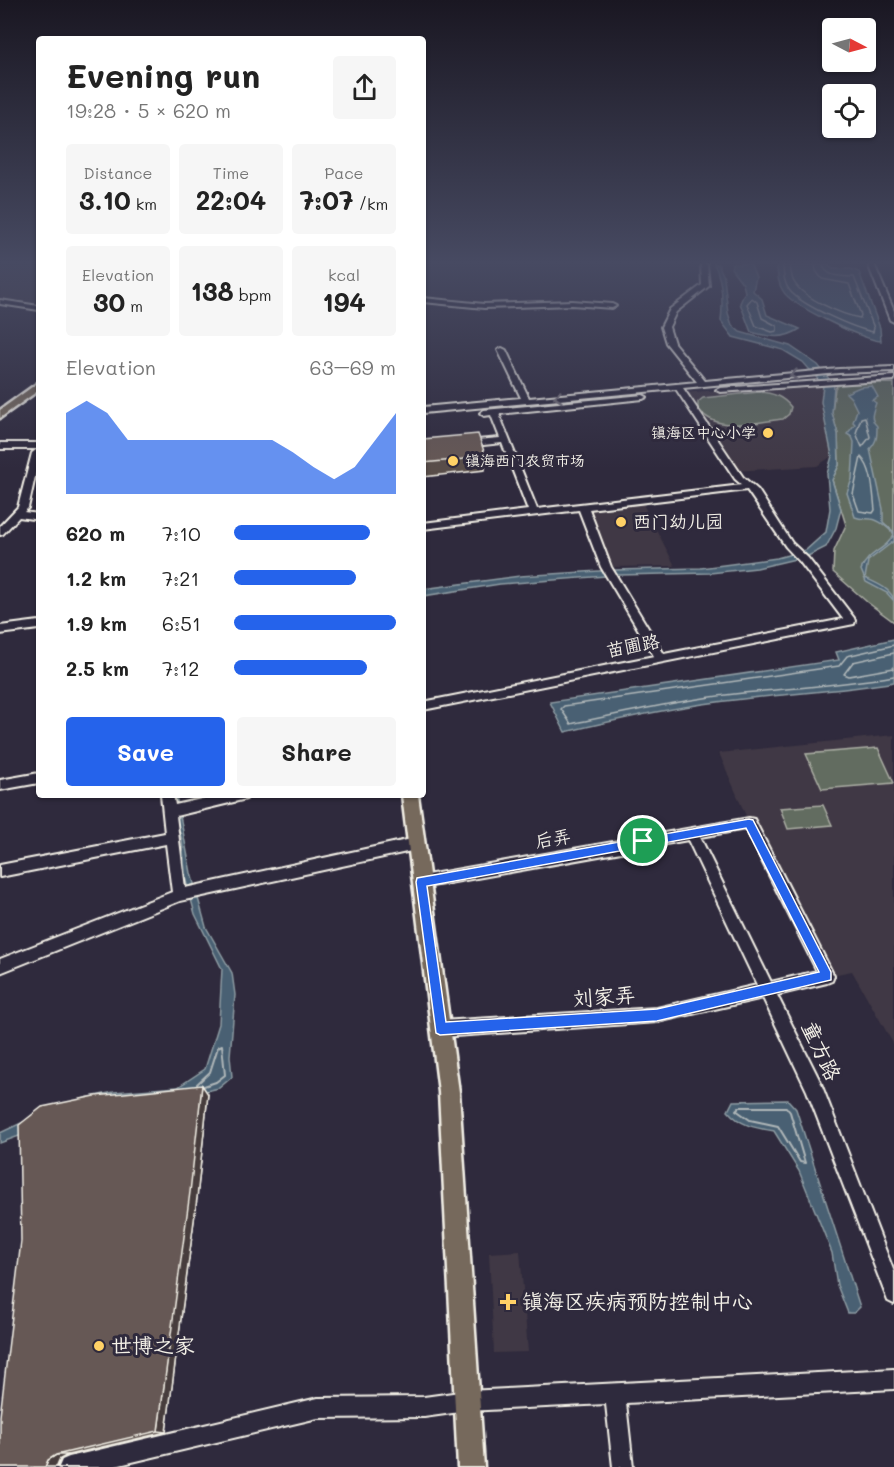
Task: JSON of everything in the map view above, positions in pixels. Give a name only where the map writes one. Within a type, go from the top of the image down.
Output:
[{"type":"main road","points":[[0,405],[36,377]]},
{"type":"main road","points":[[0,415],[36,387]]},
{"type":"main road","points":[[410,798],[449,1092],[471,1467]]},
{"type":"street","points":[[666,332],[670,343],[704,384]]},
{"type":"street","points":[[502,351],[526,400]]},
{"type":"street","points":[[426,410],[648,389],[680,390],[704,384],[839,371],[894,369]]},
{"type":"street","points":[[426,418],[680,390],[894,378]]},
{"type":"street","points":[[643,379],[648,389]]},
{"type":"street","points":[[680,390],[740,479],[750,487]]},
{"type":"street","points":[[494,412],[534,513]]},
{"type":"street","points":[[456,445],[505,440]]},
{"type":"street","points":[[0,446],[36,451]]},
{"type":"street","points":[[0,454],[36,451]]},
{"type":"street","points":[[0,532],[23,508],[36,459]]},
{"type":"street","points":[[426,526],[750,487]]},
{"type":"street","name":"苗圃路","points":[[426,705],[850,621],[804,560],[789,545],[750,487]]},
{"type":"street","points":[[583,507],[606,567],[661,658]]},
{"type":"street","points":[[17,514],[36,517]]},
{"type":"street","points":[[0,630],[36,625]]},
{"type":"street","points":[[0,785],[36,779]]},
{"type":"street","points":[[167,798],[179,895]]},
{"type":"street","points":[[168,812],[229,798]]},
{"type":"street","name":"后弄","points":[[421,882],[749,823],[827,976],[768,991]]},
{"type":"street","name":"童方路","points":[[691,832],[814,1087],[894,1295]]},
{"type":"street","points":[[0,871],[47,860],[132,847],[171,837]]},
{"type":"street","points":[[0,966],[179,895],[416,844]]},
{"type":"street","name":"刘家弄","points":[[440,1029],[657,1015],[768,991]]},
{"type":"street","points":[[69,1467],[318,1408],[424,1407],[467,1401],[894,1379]]},
{"type":"street","points":[[615,1393],[623,1467]]},
{"type":"shaded area","name":"镇海区中心小学","points":[[819,382],[823,385],[821,402],[832,456],[817,466],[734,471],[683,393]]},
{"type":"shaded area","name":"西门幼儿园","points":[[641,500],[675,566],[606,567],[583,507]]},
{"type":"shaded area","points":[[894,735],[894,1045],[852,971],[827,976],[749,823],[719,753]]},
{"type":"shaded area","name":"镇海区疾病预防控制中心","points":[[520,1251],[528,1352],[494,1353],[489,1253]]},
{"type":"green space","points":[[894,383],[894,622],[833,572],[834,551],[846,525],[832,480],[839,465],[838,434],[832,413],[835,388],[839,384]]},
{"type":"green space","points":[[759,392],[773,394],[784,400],[791,407],[789,414],[783,419],[749,424],[725,424],[705,416],[698,408],[698,402],[703,398]]},
{"type":"green space","points":[[878,748],[894,783],[822,789],[806,754]]},
{"type":"green space","points":[[823,805],[832,825],[788,829],[780,808]]},
{"type":"water","points":[[730,332],[742,332],[790,346],[818,365],[834,385],[832,413],[838,434],[839,465],[832,480],[841,509],[836,528],[826,547],[808,556],[757,568],[710,573],[619,575],[500,584],[426,596],[426,589],[520,576],[701,568],[777,558],[806,550],[826,532],[830,509],[827,474],[832,456],[821,402],[823,385],[803,362],[783,350],[733,337]]},
{"type":"water","points":[[753,332],[793,332],[788,335]]},
{"type":"water","points":[[854,332],[880,332],[881,341],[872,339]]},
{"type":"water","points":[[872,386],[878,397],[872,400],[876,403],[872,418],[877,426],[877,433],[870,449],[883,509],[883,522],[894,534],[878,521],[855,517],[847,493],[852,479],[854,442],[847,434],[855,424],[853,422],[857,410],[846,393],[860,387]]},
{"type":"water","points":[[894,534],[894,541],[868,561],[865,578],[887,590],[894,601],[887,593],[866,582],[861,570],[868,559],[887,544]]},
{"type":"water","points":[[894,639],[894,682],[698,705],[565,732],[550,702],[839,660],[836,652]]},
{"type":"water","points":[[169,798],[177,798],[191,873],[206,927],[232,973],[235,995],[230,1056],[232,1077],[219,1088],[30,1132],[0,1143],[0,1133],[49,1110],[85,1098],[114,1092],[178,1087],[205,1069],[219,1024],[222,969],[195,914],[186,881],[182,840]]},
{"type":"water","points":[[788,1100],[796,1109],[860,1307],[854,1313],[848,1313],[837,1285],[832,1253],[799,1171],[774,1131],[743,1123],[728,1111],[733,1101]]},
{"type":"building","points":[[478,434],[486,457],[426,463],[426,439]]},
{"type":"building","name":"世博之家","points":[[202,1085],[158,1431],[56,1455],[48,1460],[45,1467],[0,1467],[0,1416],[21,1241],[19,1125],[42,1107],[95,1096]]},
{"type":"place","name":"镇海区中心小学","points":[[768,433]]},
{"type":"place","name":"镇海西门农贸市场","points":[[453,461]]},
{"type":"place","name":"西门幼儿园","points":[[621,522]]},
{"type":"place","name":"镇海区疾病预防控制中心","points":[[508,1302]]},
{"type":"place","name":"世博之家","points":[[99,1346]]},
{"type":"route","points":[[749,823],[827,976],[657,1015],[440,1029],[421,882],[643,841],[749,823]]}]
